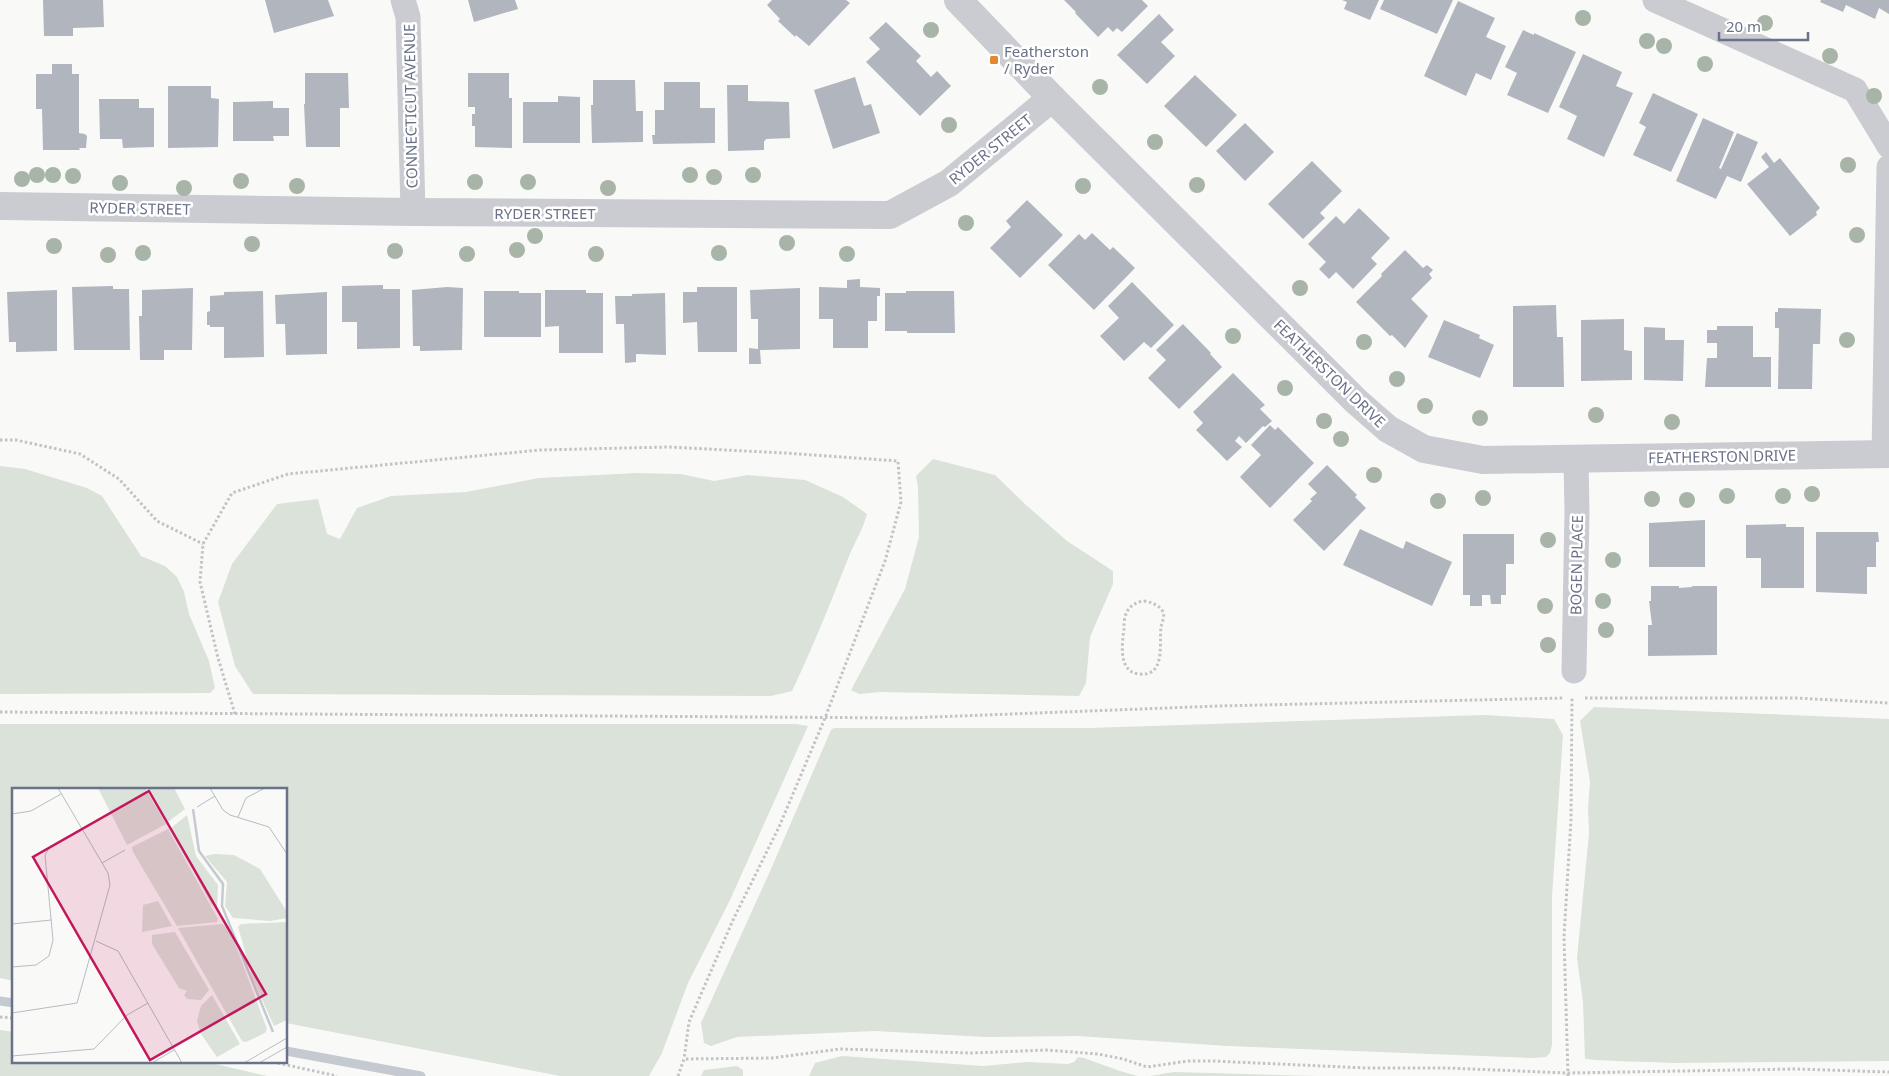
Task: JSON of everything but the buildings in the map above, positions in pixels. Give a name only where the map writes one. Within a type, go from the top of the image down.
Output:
[{"type":"street","name":"CONNECTICUT AVENUE","points":[[403,0],[408,18],[413,212]]},
{"type":"street","name":"FEATHERSTON DRIVE","points":[[958,0],[1052,98],[1356,400],[1388,429],[1424,449],[1483,460],[1887,454]]},
{"type":"street","points":[[1656,0],[1855,90],[1889,146]]},
{"type":"street","name":"RYDER STREET","points":[[0,206],[413,212],[890,215],[949,183],[1052,98]]},
{"type":"street","points":[[1887,454],[1889,166]]},
{"type":"street","name":"BOGEN PLACE","points":[[1574,671],[1578,512],[1576,459]]},
{"type":"path","points":[[0,440],[16,440],[80,454],[119,479],[157,521],[202,544]]},
{"type":"path","points":[[235,714],[218,658],[200,582],[202,544],[232,494],[288,474],[540,450],[668,447],[898,461],[901,502],[885,561],[825,718],[779,827],[733,920],[689,1022],[684,1059],[678,1076]]},
{"type":"path","points":[[1137,602],[1151,602],[1163,611],[1161,643],[1159,663],[1156,670],[1149,673],[1133,673],[1125,664],[1122,653],[1124,620],[1126,613],[1132,605],[1137,602]]},
{"type":"path","points":[[1568,1075],[1564,937],[1571,819],[1574,671]]},
{"type":"path","points":[[0,712],[907,718],[1219,706],[1572,698],[1796,698],[1889,702]]},
{"type":"path","points":[[684,1059],[772,1058],[840,1049],[971,1053],[1046,1050],[1114,1057],[1147,1067],[1188,1061],[1213,1061],[1366,1068],[1447,1068],[1568,1075],[1796,1069],[1889,1072]]},
{"type":"path","points":[[282,1064],[337,1076]]},
{"type":"shaded area","points":[[933,459],[995,475],[1067,541],[1113,571],[1113,584],[1090,637],[1086,683],[1079,696],[881,692],[859,694],[851,690],[905,589],[919,537],[916,476]]},
{"type":"shaded area","points":[[0,466],[25,469],[87,488],[102,496],[141,556],[165,566],[177,577],[184,592],[189,614],[209,661],[215,688],[210,693],[0,694]]},
{"type":"shaded area","points":[[637,473],[681,474],[714,481],[748,475],[805,480],[843,497],[867,514],[815,641],[792,691],[771,696],[253,694],[235,666],[218,602],[232,564],[277,504],[318,499],[327,534],[340,539],[357,508],[391,496],[466,492],[539,478]]},
{"type":"shaded area","points":[[1594,707],[1889,719],[1889,1061],[1673,1063],[1585,1059],[1583,1002],[1577,958],[1589,833],[1590,782],[1580,721]]},
{"type":"shaded area","points":[[1484,715],[1554,719],[1563,735],[1552,896],[1552,1045],[1550,1053],[1546,1057],[1228,1046],[1077,1036],[985,1037],[875,1031],[737,1037],[711,1046],[704,1043],[701,1023],[771,869],[831,730],[834,728],[1090,728]]},
{"type":"shaded area","points":[[0,724],[796,724],[808,726],[730,900],[688,983],[662,1053],[649,1076],[560,1076],[288,1023],[288,788],[12,788],[12,981],[0,978]]},
{"type":"shaded area","points":[[0,1030],[12,1032],[12,1064],[216,1064],[267,1076],[0,1076]]},
{"type":"shaded area","points":[[842,1056],[983,1066],[1027,1062],[1068,1064],[1074,1062],[1078,1057],[1138,1076],[809,1076],[815,1063]]},
{"type":"shaded area","points":[[737,1066],[743,1070],[743,1076],[701,1076],[704,1070]]},
{"type":"shaded area","points":[[1174,1072],[1318,1076],[1150,1076]]},
{"type":"waterway","points":[[0,1001],[12,1003]]},
{"type":"waterway","points":[[288,1051],[421,1076]]},
{"type":"place","name":"Featherston / Ryder","points":[[994,60]]}]
